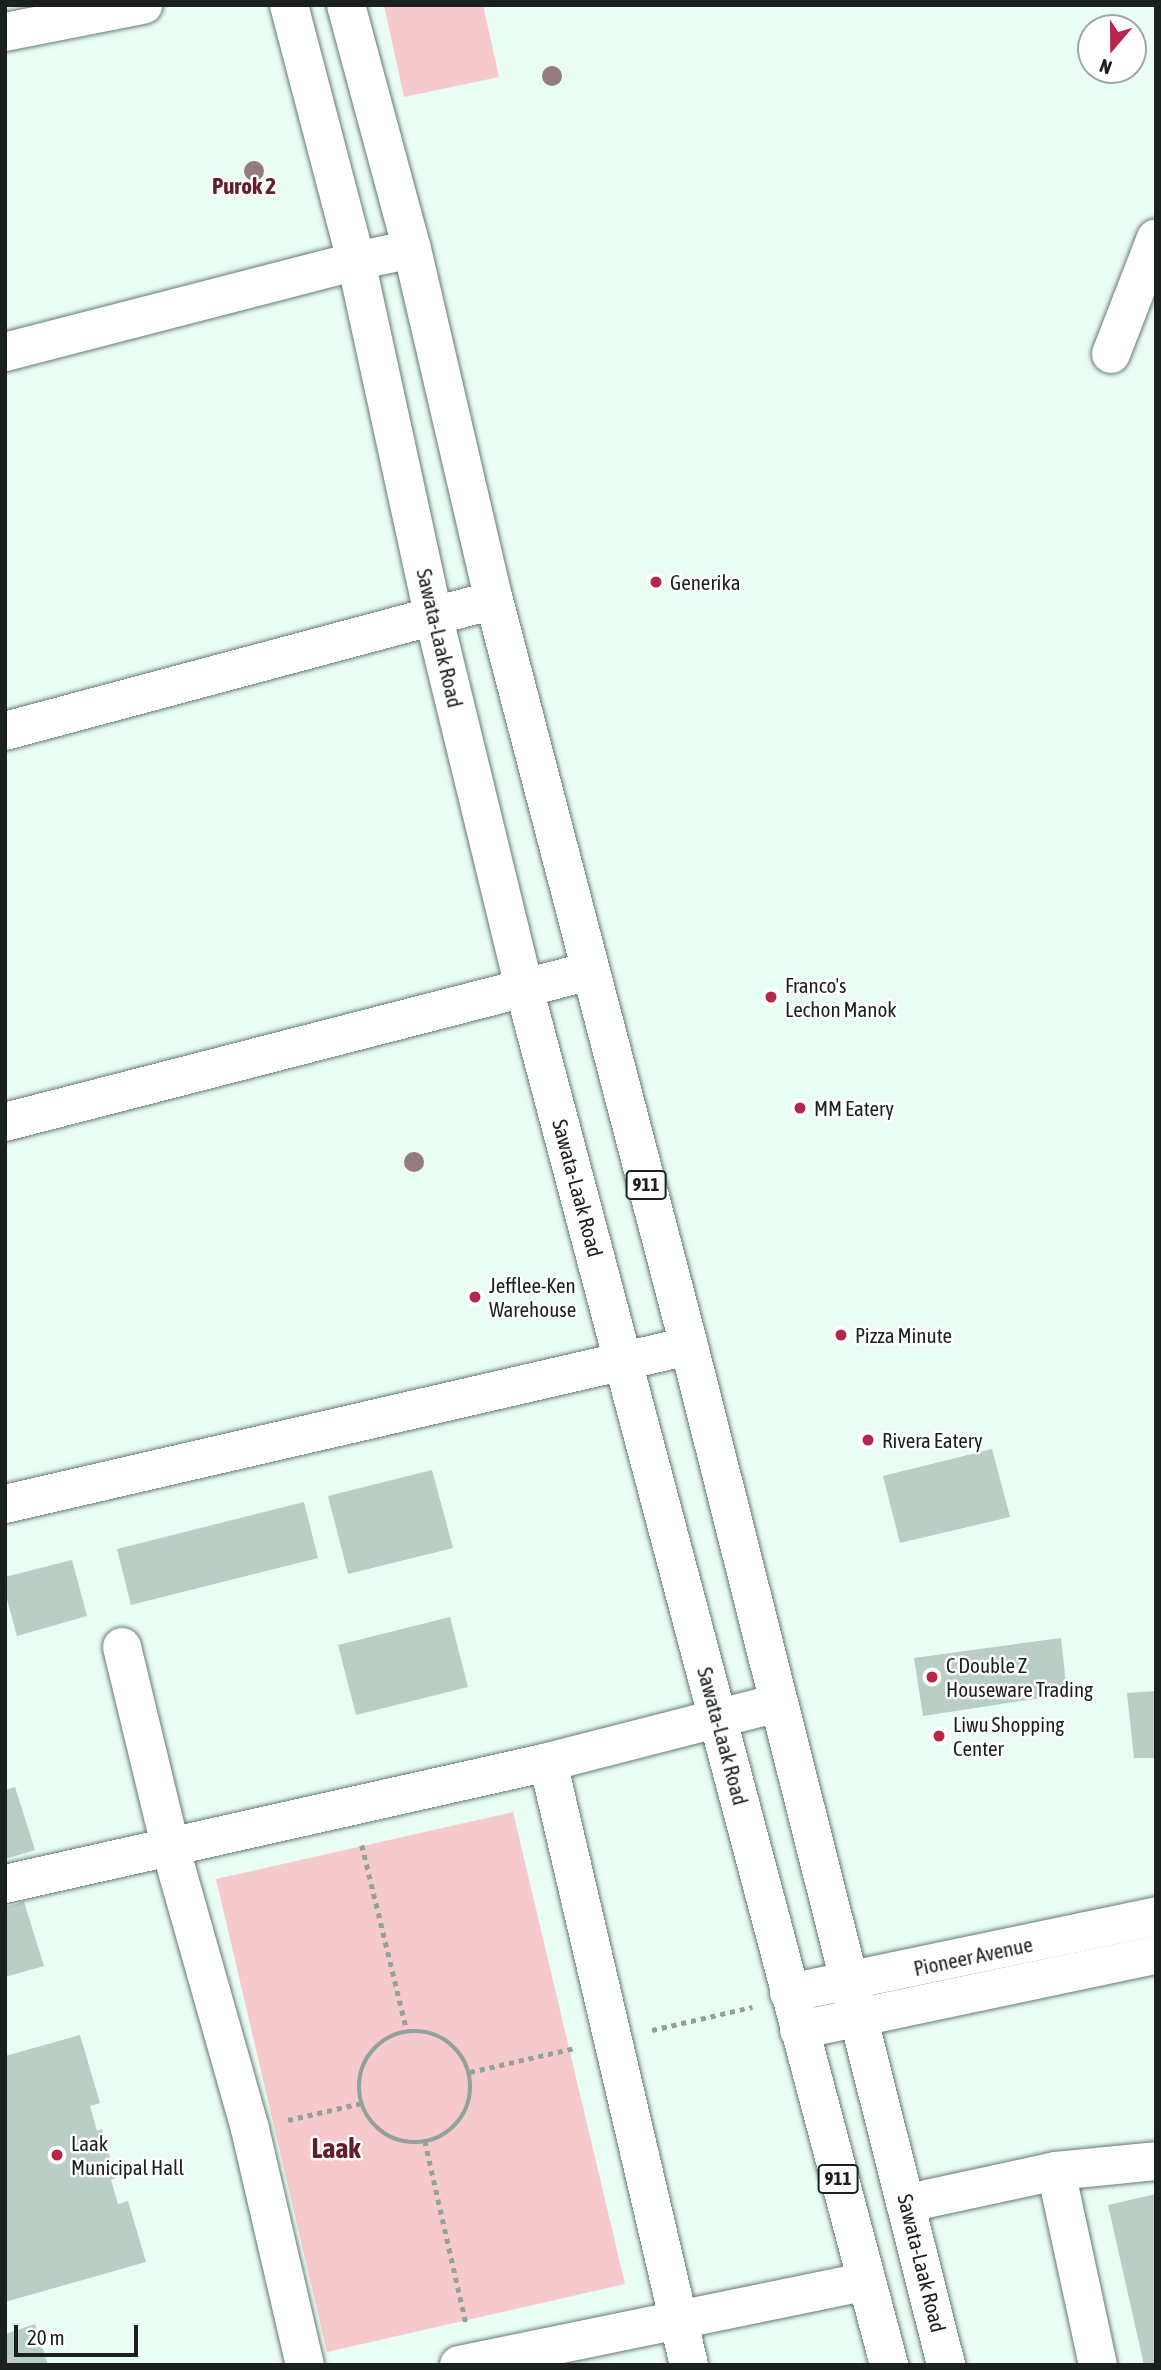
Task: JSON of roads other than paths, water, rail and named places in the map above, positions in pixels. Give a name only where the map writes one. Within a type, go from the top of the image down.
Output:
[{"type":"main road","points":[[5,32],[143,5]]},
{"type":"main road","name":"Sawata-Laak Road","points":[[289,5],[356,261],[433,614],[524,988],[889,2365]]},
{"type":"main road","name":"Sawata-Laak Road","points":[[346,5],[412,249],[494,600],[689,1346],[848,1982],[908,2203],[946,2365]]},
{"type":"main road","points":[[1111,354],[1156,238]]},
{"type":"main road","points":[[5,352],[356,261],[412,249]]},
{"type":"main road","points":[[5,731],[433,614],[494,600]]},
{"type":"main road","points":[[5,1122],[590,971]]},
{"type":"main road","points":[[5,1504],[689,1346]]},
{"type":"main road","points":[[122,1647],[170,1846],[250,2129],[305,2365]]},
{"type":"main road","points":[[5,1884],[548,1762],[778,1703]]},
{"type":"main road","points":[[548,1762],[689,2365]]},
{"type":"main road","name":"Pioneer Avenue","points":[[789,1993],[1156,1916]]},
{"type":"main road","name":"Pioneer Avenue","points":[[799,2031],[1156,1955]]},
{"type":"main road","points":[[908,2203],[1056,2171],[1156,2161]]},
{"type":"main road","points":[[1056,2171],[1098,2365]]},
{"type":"main road","points":[[467,2363],[865,2282]]},
{"type":"place","name":"Generika","points":[[656,582]]},
{"type":"place","name":"Franco's Lechon Manok","points":[[771,997]]},
{"type":"place","name":"MM Eatery","points":[[800,1108]]},
{"type":"place","name":"Jefflee-Ken Warehouse","points":[[475,1297]]},
{"type":"place","name":"Pizza Minute","points":[[841,1335]]},
{"type":"place","name":"Rivera Eatery","points":[[868,1440]]},
{"type":"place","name":"C Double Z Houseware Trading","points":[[932,1677]]},
{"type":"place","name":"Liwu Shopping Center","points":[[939,1736]]},
{"type":"place","name":"Laak Municipal Hall","points":[[57,2155]]},
{"type":"district","name":"Purok 2","points":[[244,186]]},
{"type":"district","name":"Laak","points":[[336,2148]]}]
